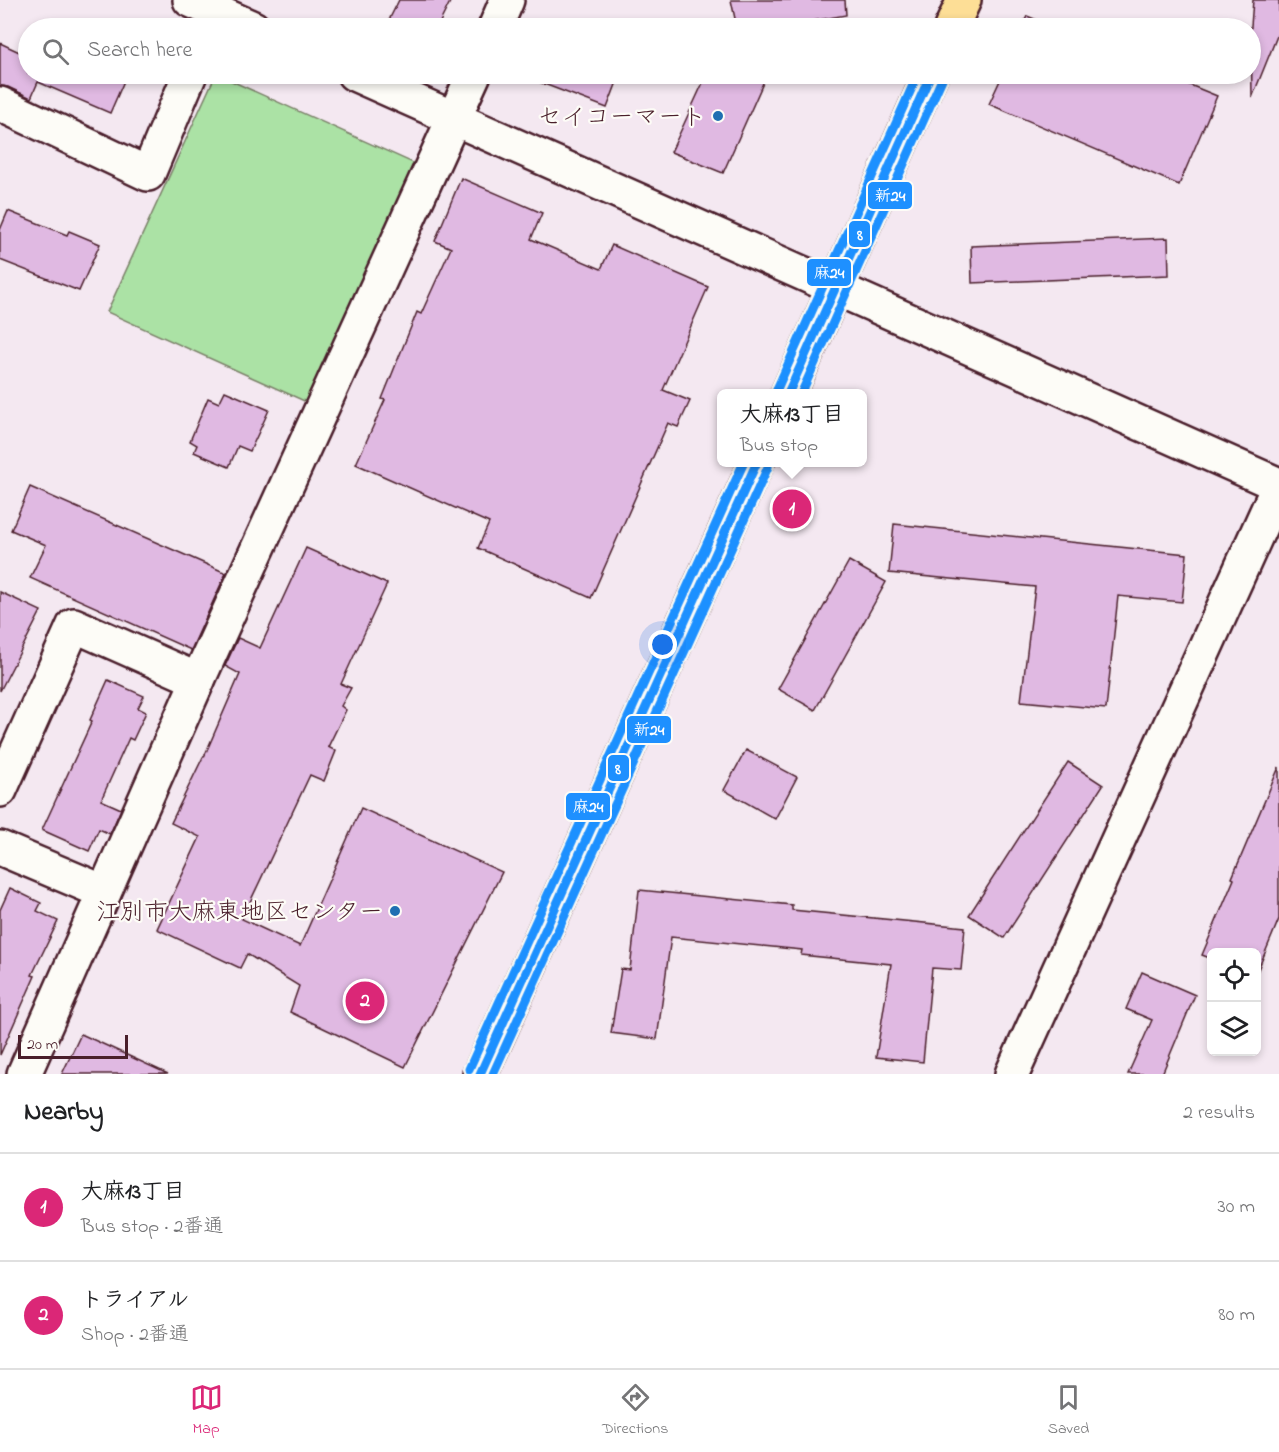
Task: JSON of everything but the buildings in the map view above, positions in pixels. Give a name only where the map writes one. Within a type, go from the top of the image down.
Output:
[{"type":"main road","points":[[956,18],[964,0]]},
{"type":"main road","points":[[790,389],[927,84]]},
{"type":"main road","points":[[480,1074],[755,467]]},
{"type":"street","points":[[499,18],[507,0]]},
{"type":"street","points":[[205,13],[221,18]]},
{"type":"street","points":[[0,104],[148,174],[186,84]]},
{"type":"street","points":[[377,84],[1279,485],[1012,1074]]},
{"type":"street","points":[[24,1074],[198,680],[469,84]]},
{"type":"street","points":[[0,790],[74,624],[198,680]]},
{"type":"street","points":[[0,848],[104,892]]},
{"type":"green space","points":[[211,84],[238,84],[420,166],[311,404],[107,312]]},
{"type":"transit line","name":"麻24","points":[[777,389],[914,84]]},
{"type":"transit line","name":"8","points":[[790,389],[927,84]]},
{"type":"transit line","name":"新24","points":[[803,389],[940,84]]},
{"type":"transit line","name":"麻24","points":[[469,1069],[742,467]]},
{"type":"transit line","name":"8","points":[[480,1074],[755,467]]},
{"type":"transit line","name":"新24","points":[[493,1074],[768,467]]},
{"type":"place","name":"セイコーマート","points":[[718,116]]},
{"type":"place","name":"大麻13丁目","points":[[792,509]]},
{"type":"place","name":"江別市大麻東地区センター","points":[[395,911]]},
{"type":"place","name":"トライアル","points":[[365,1001]]}]
